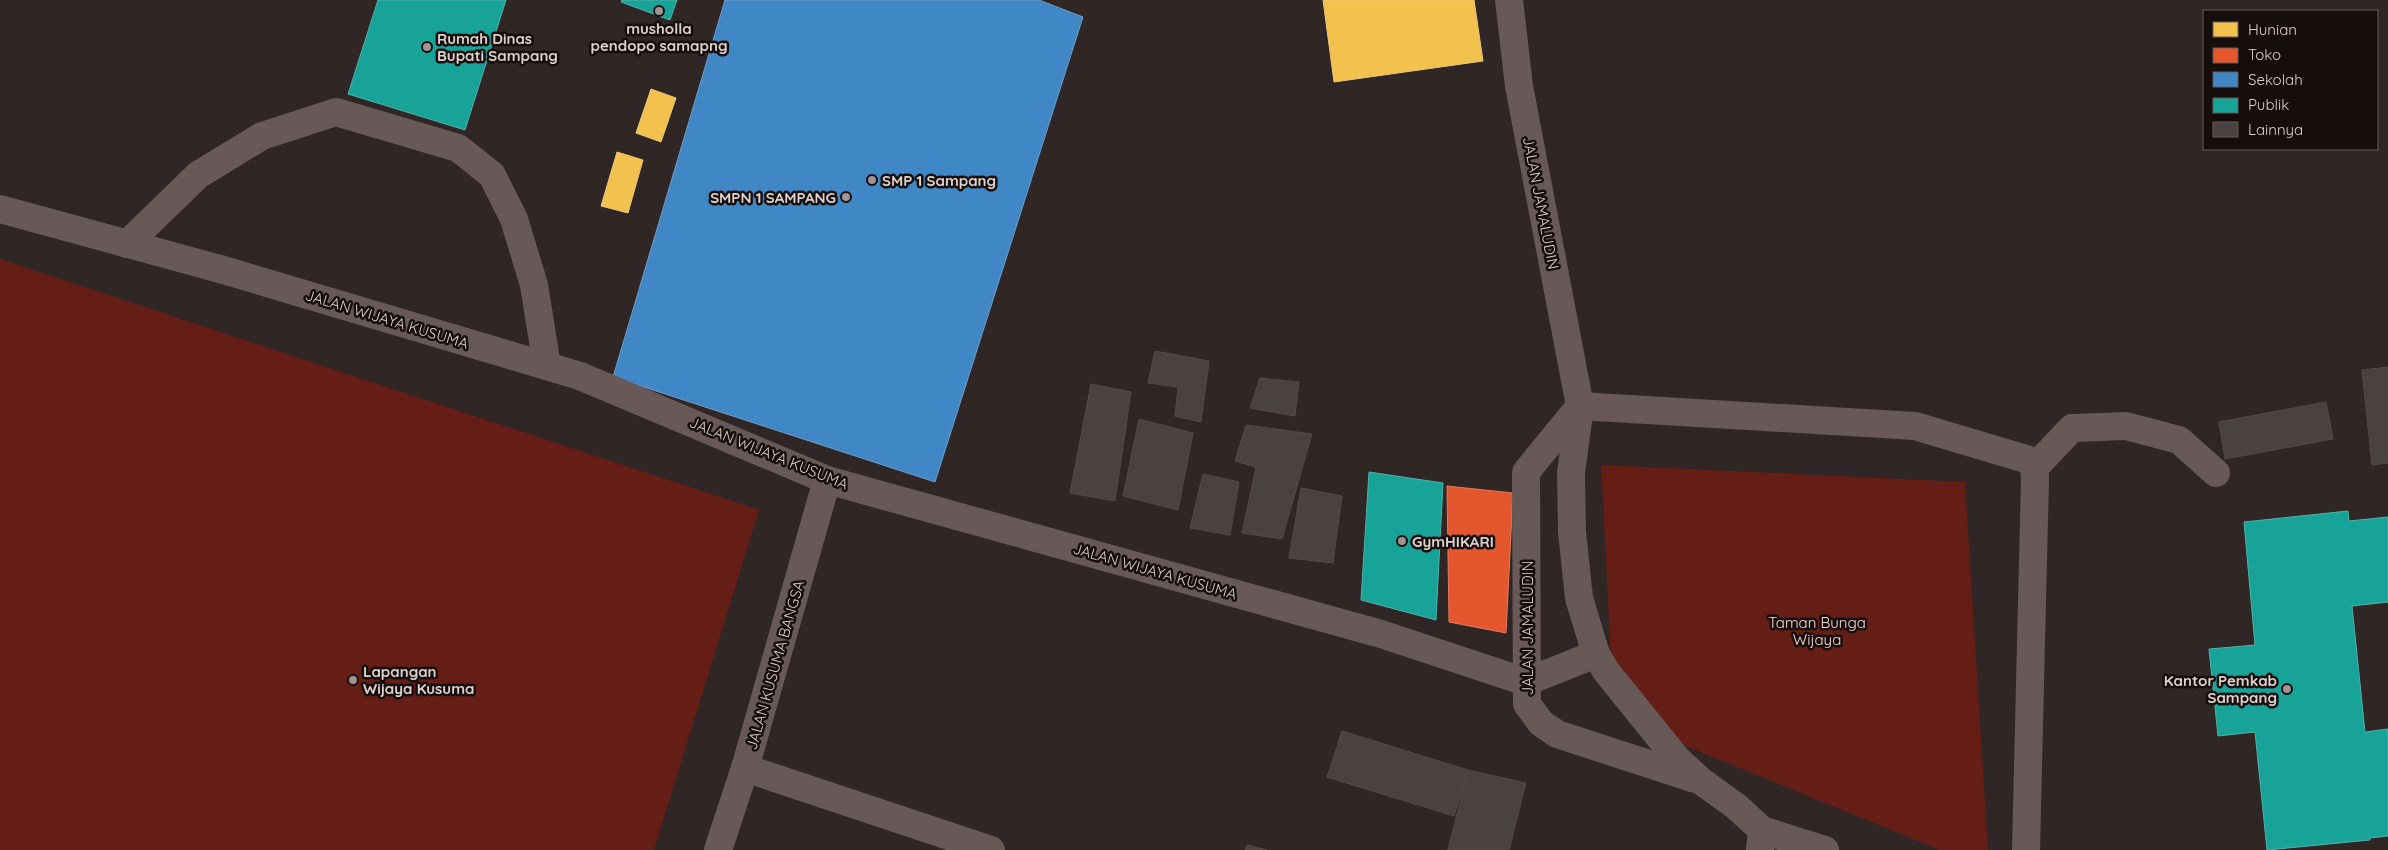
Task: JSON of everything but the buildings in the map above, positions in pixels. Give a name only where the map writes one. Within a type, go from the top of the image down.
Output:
[{"type":"street","name":"JALAN JAMALUDIN","points":[[1509,0],[1519,86],[1580,406],[1571,473],[1572,532],[1579,598],[1596,654],[1606,671],[1677,759],[1702,781],[1737,807],[1761,840]]},
{"type":"street","points":[[127,244],[198,175],[262,136],[336,112],[458,148],[492,175],[514,219],[531,275],[547,366]]},
{"type":"street","name":"JALAN WIJAYA KUSUMA","points":[[0,209],[220,269],[580,376],[827,480],[1381,634],[1526,682]]},
{"type":"street","name":"JALAN JAMALUDIN","points":[[1580,406],[1526,472],[1527,704],[1541,723],[1557,734],[1702,781]]},
{"type":"street","points":[[1580,406],[1915,426],[2028,460],[2034,468],[2026,850]]},
{"type":"street","points":[[2034,468],[2072,428],[2126,426],[2180,440],[2216,473]]},
{"type":"street","name":"JALAN KUSUMA BANGSA","points":[[718,850],[746,768],[827,480]]},
{"type":"street","points":[[1526,682],[1596,654]]},
{"type":"street","points":[[746,768],[991,850]]},
{"type":"street","points":[[1761,840],[1825,850]]},
{"type":"green space","name":"Lapangan Wijaya Kusuma","points":[[0,259],[759,510],[654,850],[0,850]]},
{"type":"green space","name":"Taman Bunga Wijaya","points":[[1601,465],[1965,482],[1988,850],[1940,850],[1681,744],[1611,658]]},
{"type":"place","name":"musholla pendopo samapng","points":[[659,11]]},
{"type":"place","name":"Rumah Dinas Bupati Sampang","points":[[427,47]]},
{"type":"place","name":"SMP 1 Sampang","points":[[872,180]]},
{"type":"place","name":"SMPN 1 SAMPANG","points":[[846,197]]},
{"type":"place","name":"GymHIKARI","points":[[1402,541]]},
{"type":"place","name":"Lapangan Wijaya Kusuma","points":[[353,680]]},
{"type":"place","name":"Kantor Pemkab Sampang","points":[[2287,689]]}]
